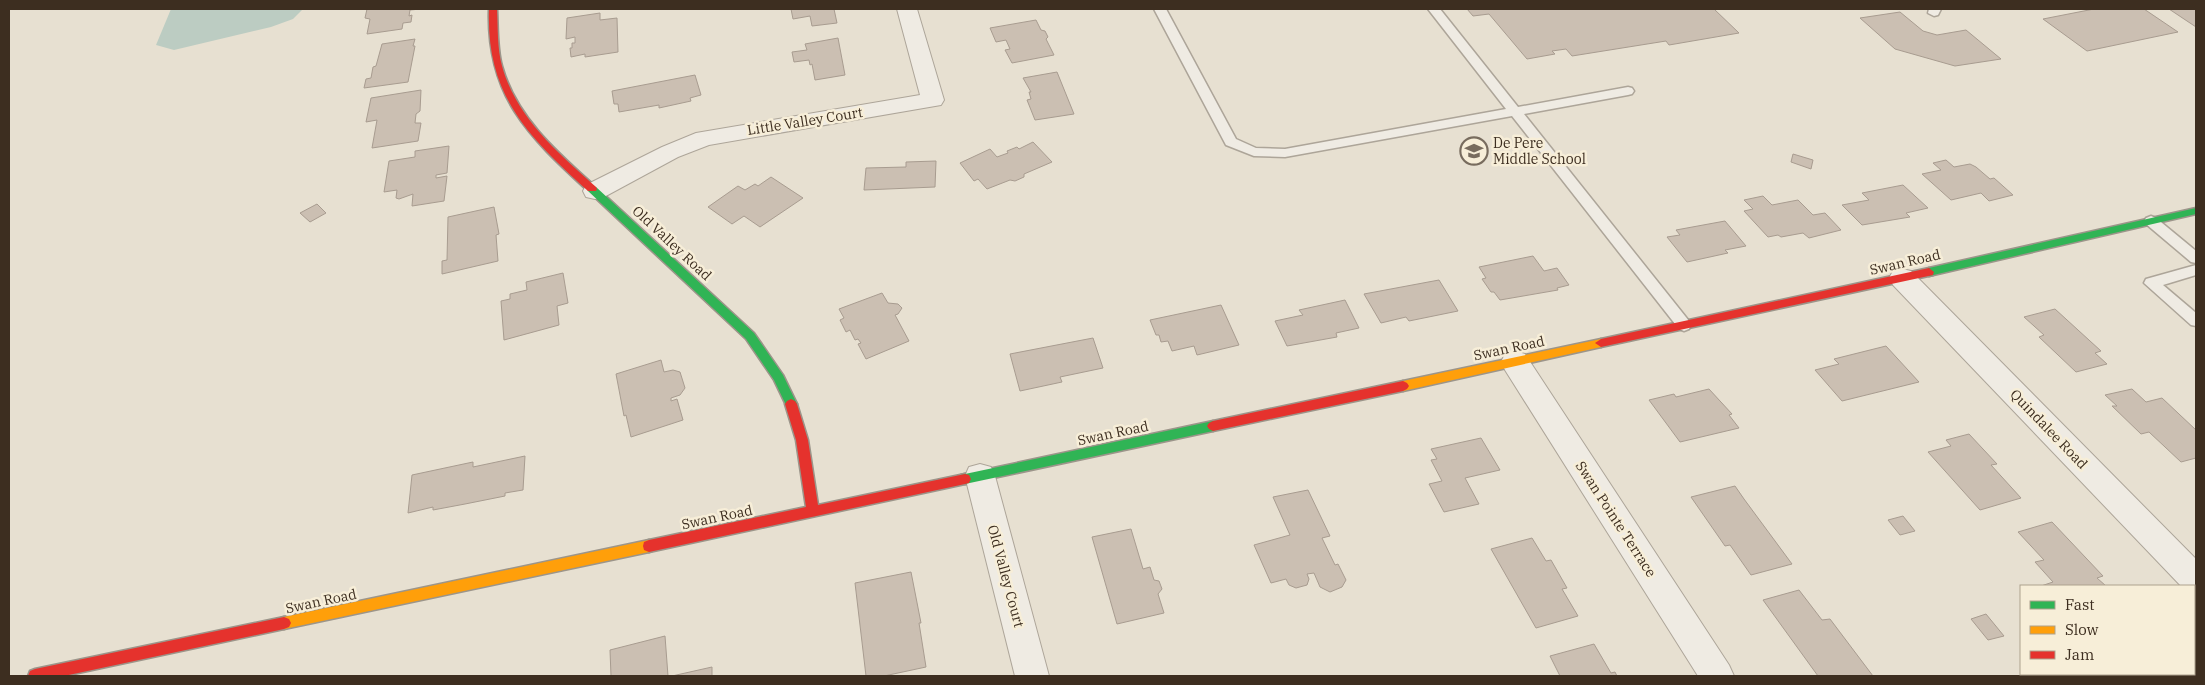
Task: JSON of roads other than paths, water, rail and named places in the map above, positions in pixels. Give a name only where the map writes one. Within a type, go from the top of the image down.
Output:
[{"type":"street","name":"Old Valley Road","points":[[493,9],[490,29],[494,60],[507,94],[518,114],[539,140],[750,336],[770,361],[789,395],[800,429],[813,512]]},
{"type":"street","name":"Little Valley Court","points":[[595,191],[670,152],[704,138],[933,100],[907,9]]},
{"type":"street","name":"Swan Road","points":[[34,676],[1515,362],[2196,212]]},
{"type":"street","name":"Quindalee Road","points":[[1902,278],[2196,580]]},
{"type":"street","name":"Swan Pointe Terrace","points":[[1515,362],[1717,676]]},
{"type":"street","name":"Old Valley Court","points":[[980,476],[1032,676]]},
{"type":"lane","points":[[1160,9],[1231,142],[1254,152],[1285,154],[1628,91]]},
{"type":"lane","points":[[1434,9],[1684,325]]},
{"type":"lane","points":[[2151,221],[2196,258]]},
{"type":"lane","points":[[2196,270],[2151,283],[2196,321]]},
{"type":"place","name":"De Pere Middle School","points":[[1474,151]]}]
